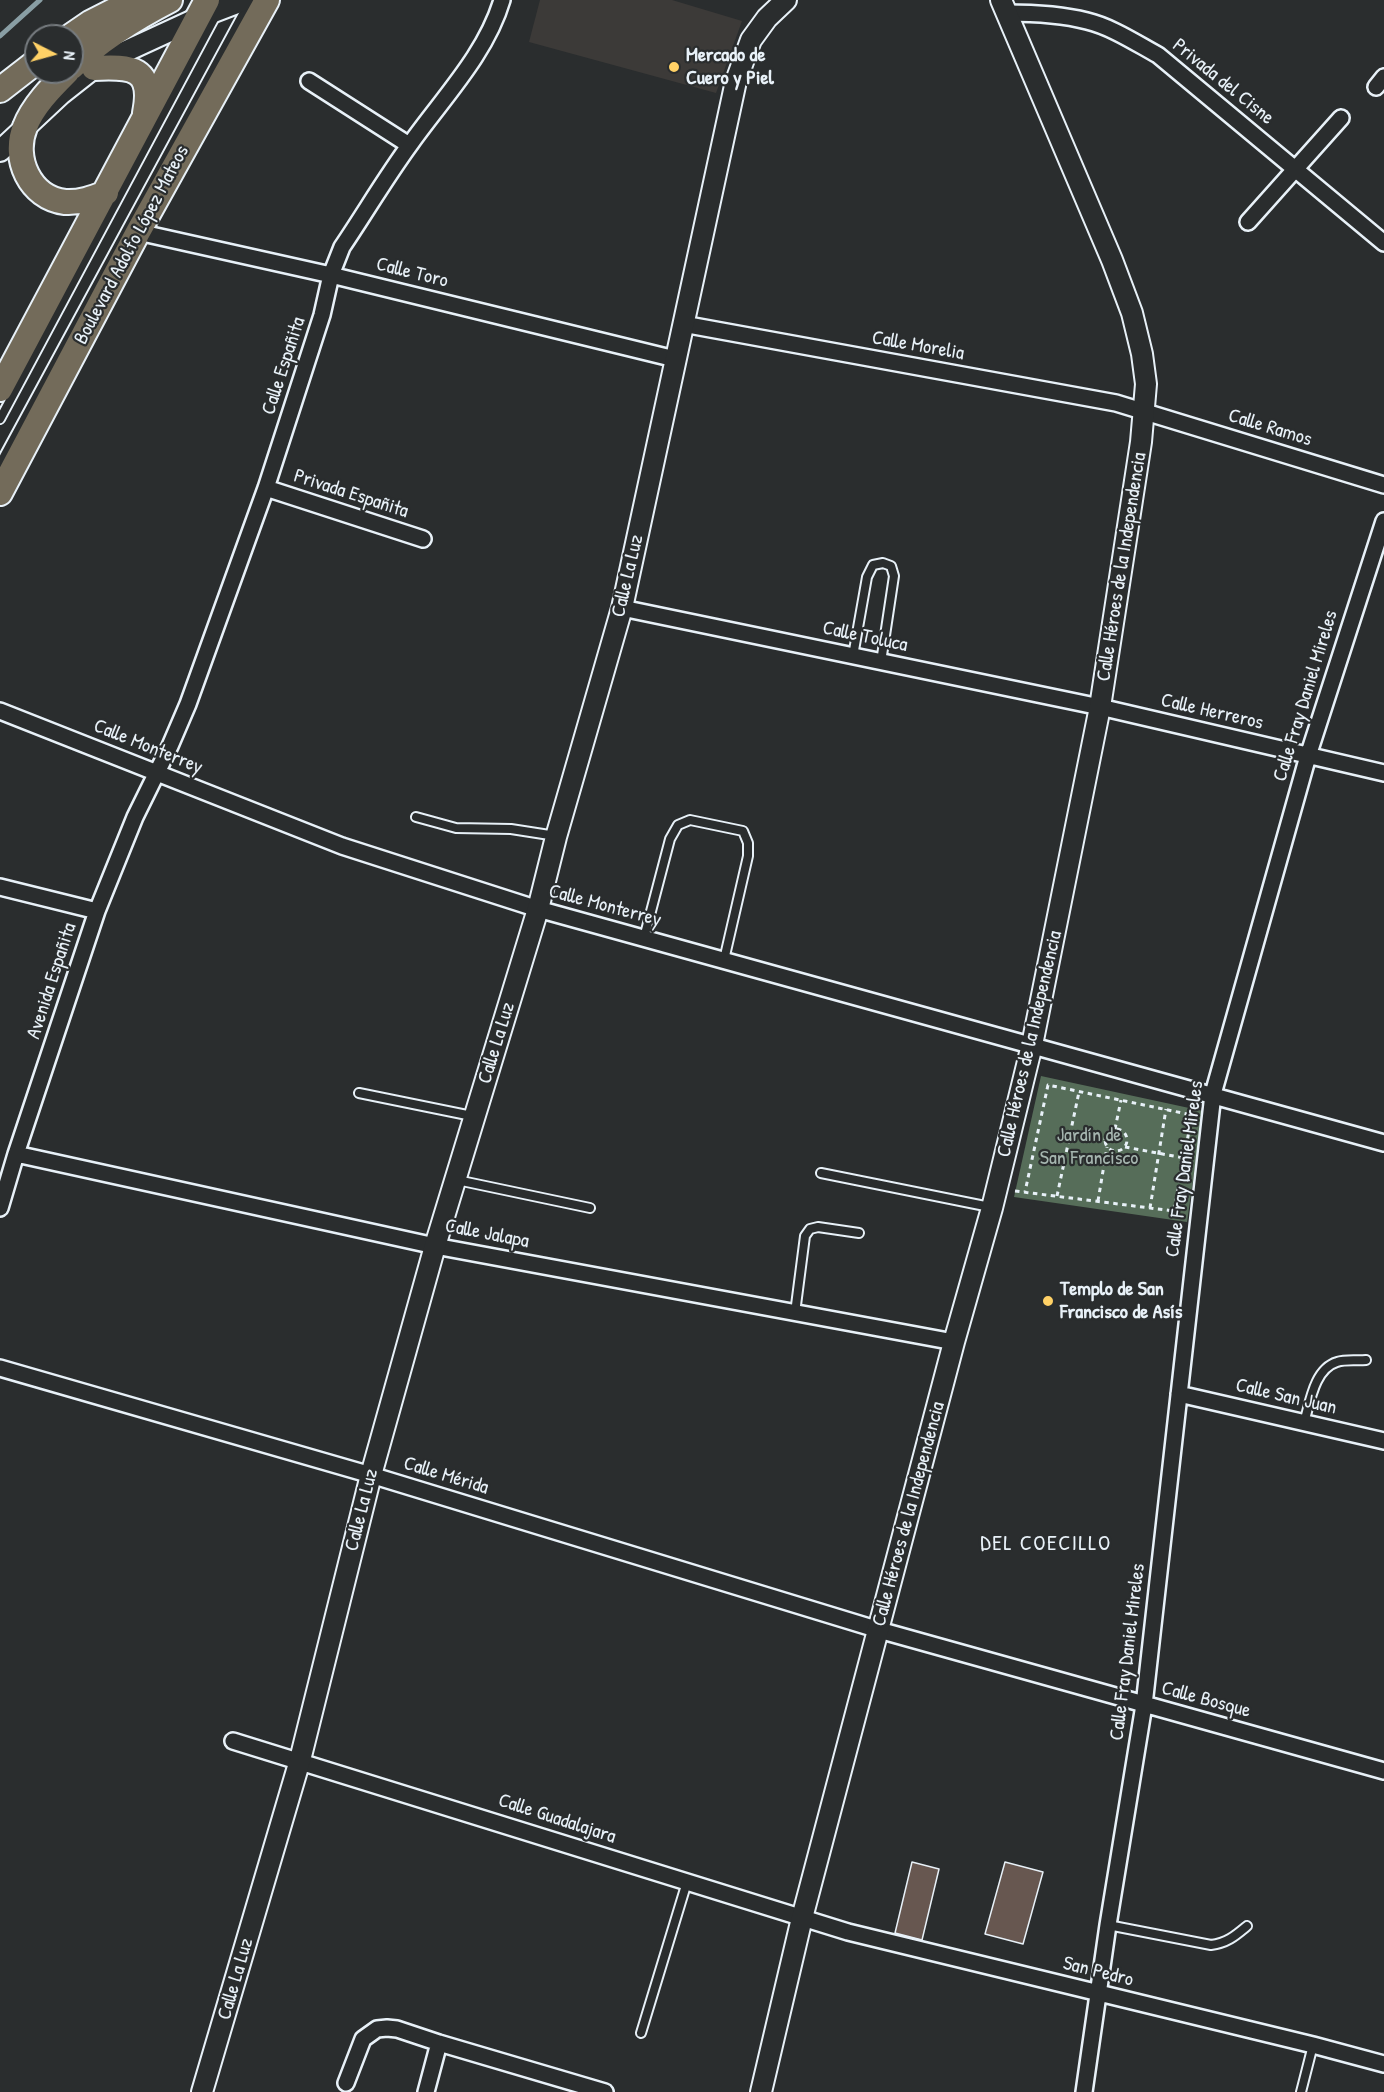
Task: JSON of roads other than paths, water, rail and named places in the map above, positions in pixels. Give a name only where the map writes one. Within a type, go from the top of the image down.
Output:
[{"type":"main road","points":[[84,27],[135,0]]},
{"type":"main road","points":[[84,67],[105,38],[171,0]]},
{"type":"main road","name":"Boulevard Adolfo López Mateos","points":[[0,493],[138,232],[267,0]]},
{"type":"main road","points":[[0,389],[145,117],[211,6]]},
{"type":"main road","points":[[84,68],[128,68],[141,76],[147,90],[145,117]]},
{"type":"main road","points":[[0,90],[24,71]]},
{"type":"main road","points":[[56,84],[37,106],[25,127],[21,145],[24,169],[38,189],[64,202],[81,202],[106,193]]},
{"type":"street","points":[[84,68],[122,53],[211,6],[245,0]]},
{"type":"street","name":"Calle Españita","points":[[158,772],[188,704],[266,488],[316,334],[331,275],[342,247],[409,145],[480,49],[502,0]]},
{"type":"street","name":"Calle La Luz","points":[[202,2092],[300,1760],[371,1475],[435,1246],[538,909],[556,837],[622,608],[736,81],[751,40],[767,18],[786,0]]},
{"type":"street","name":"Privada del Cisne","points":[[1004,7],[1088,21],[1124,36],[1158,56],[1384,243]]},
{"type":"street","name":"Calle Héroes de la Independencia","points":[[761,2092],[802,1918],[954,1342],[992,1208],[1032,1045],[1100,707],[1145,412],[1146,384],[1142,354],[1132,313],[1112,260],[1004,7]]},
{"type":"street","points":[[309,81],[409,145]]},
{"type":"street","points":[[0,151],[69,84]]},
{"type":"street","points":[[1248,222],[1341,118]]},
{"type":"street","name":"Calle Toro","points":[[138,232],[331,275],[675,359]]},
{"type":"street","name":"Calle Morelia","points":[[683,324],[1116,403],[1145,412]]},
{"type":"street","name":"Calle Ramos","points":[[1145,412],[1384,485]]},
{"type":"street","name":"Privada Españita","points":[[266,488],[423,539]]},
{"type":"street","name":"Calle Fray Daniel Mireles","points":[[1084,2092],[1108,1925],[1144,1705],[1213,1095],[1308,756],[1384,521]]},
{"type":"street","name":"Calle Toluca","points":[[622,608],[1100,707]]},
{"type":"street","name":"Calle Herreros","points":[[1100,707],[1384,773]]},
{"type":"street","name":"Calle Monterrey","points":[[0,711],[342,846],[538,909],[1384,1143]]},
{"type":"street","name":"Avenida Españita","points":[[0,1208],[97,910],[135,817],[158,772]]},
{"type":"street","points":[[0,887],[97,910]]},
{"type":"street","name":"Calle Jalapa","points":[[16,1154],[435,1246],[954,1342]]},
{"type":"street","name":"Calle Mérida","points":[[0,1368],[371,1475],[879,1630]]},
{"type":"street","name":"Calle San Juan","points":[[1179,1394],[1384,1441]]},
{"type":"street","name":"Calle Bosque","points":[[879,1630],[1384,1771]]},
{"type":"street","name":"Calle Guadalajara","points":[[233,1741],[802,1918]]},
{"type":"street","name":"San Pedro","points":[[802,1918],[848,1932],[1384,2064]]},
{"type":"street","points":[[346,2083],[363,2039],[377,2029],[397,2029],[553,2085],[605,2092]]},
{"type":"street","points":[[426,2092],[439,2043]]},
{"type":"lane","points":[[0,464],[251,0]]},
{"type":"lane","points":[[0,419],[211,6]]},
{"type":"lane","points":[[853,656],[867,577],[873,566],[883,563],[891,566],[894,576],[881,662]]},
{"type":"lane","points":[[416,817],[456,828],[511,828],[556,837]]},
{"type":"lane","points":[[644,938],[670,839],[678,825],[690,820],[743,831],[748,843],[748,856],[724,960]]},
{"type":"lane","points":[[359,1093],[474,1117]]},
{"type":"lane","points":[[821,1173],[992,1208]]},
{"type":"lane","points":[[455,1180],[590,1208]]},
{"type":"lane","points":[[795,1313],[806,1236],[810,1229],[818,1227],[859,1233]]},
{"type":"lane","points":[[1304,1423],[1319,1376],[1330,1365],[1340,1361],[1366,1360]]},
{"type":"lane","points":[[641,2033],[687,1882]]},
{"type":"lane","points":[[1108,1925],[1211,1945],[1222,1944],[1232,1939],[1247,1926]]},
{"type":"lane","points":[[1301,2092],[1313,2045]]},
{"type":"waterway","points":[[0,36],[40,0]]},
{"type":"place","name":"Mercado de Cuero y Piel","points":[[674,67]]},
{"type":"place","name":"Templo de San Francisco de Asís","points":[[1048,1301]]},
{"type":"district","name":"DEL COECILLO","points":[[1046,1544]]},
{"type":"park label","name":"Jardín de San Francisco","points":[[1089,1148]]}]
